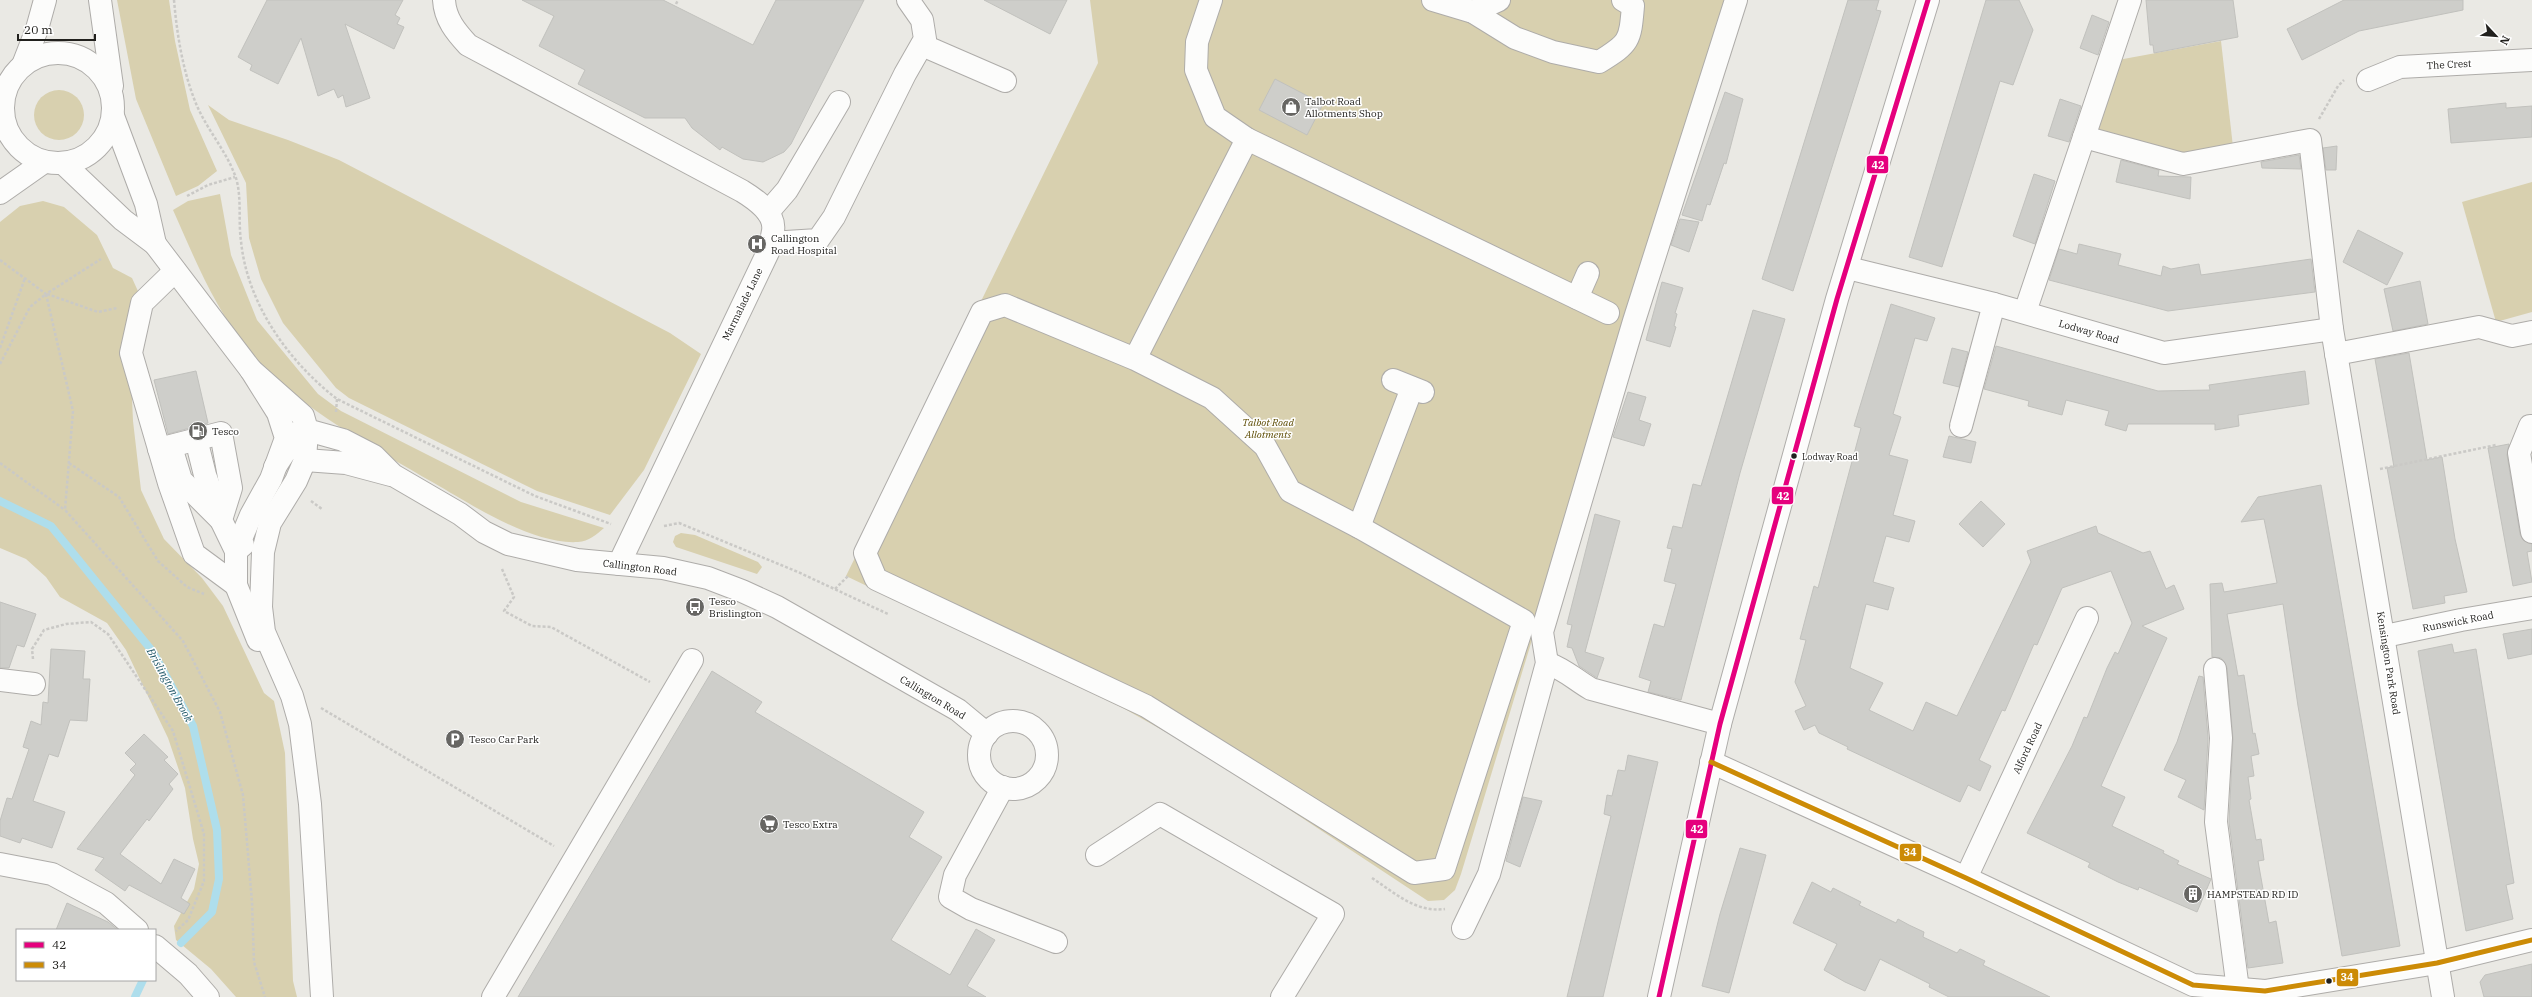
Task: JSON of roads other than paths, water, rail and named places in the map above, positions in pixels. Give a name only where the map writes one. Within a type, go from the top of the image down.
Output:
[{"type":"street","points":[[23,65],[37,29],[45,0]]},
{"type":"street","points":[[0,193],[54,163],[86,156],[101,144],[108,135],[113,106],[100,0]]},
{"type":"street","name":"Marmalade Lane","points":[[444,0],[444,9],[453,28],[468,45],[742,191],[755,199],[768,212],[774,230],[769,250],[619,564]]},
{"type":"street","points":[[770,243],[818,240],[834,217],[925,39],[922,20],[908,0]]},
{"type":"street","points":[[1212,0],[1196,42],[1196,70],[1215,117],[1247,139],[1608,313]]},
{"type":"street","points":[[1432,0],[1472,12],[1516,38],[1553,52],[1599,62],[1616,52],[1630,36],[1633,6],[1623,0]]},
{"type":"street","points":[[1472,12],[1500,0]]},
{"type":"street","points":[[1463,928],[1489,874],[1547,663],[1532,630],[1524,621],[1359,527],[1290,492],[1265,446],[1212,398],[1135,359],[1005,305],[982,312],[865,553],[876,579],[1146,706],[1414,873],[1444,869],[1532,630],[1634,321],[1736,0]]},
{"type":"street","points":[[1659,997],[1720,724],[1838,299],[1928,0]]},
{"type":"street","points":[[2032,314],[2084,137],[2130,0]]},
{"type":"street","points":[[922,45],[1005,81]]},
{"type":"street","points":[[155,244],[146,204],[113,106],[108,81],[96,66],[79,56],[54,52],[35,57],[23,65],[10,79],[4,93],[1,114],[14,142],[28,155],[54,163],[123,220],[155,244],[251,370],[278,413],[286,438],[276,467],[236,551],[236,585],[259,642],[272,651]]},
{"type":"street","name":"The Crest","points":[[2369,80],[2400,67],[2532,60]]},
{"type":"street","points":[[768,212],[787,190],[839,102]]},
{"type":"street","name":"Kensington Park Road","points":[[2084,137],[2183,164],[2310,140],[2332,329],[2385,636],[2443,997]]},
{"type":"street","points":[[1135,359],[1247,139]]},
{"type":"street","name":"Lodway Road","points":[[1848,268],[2032,314],[2164,353],[2332,329]]},
{"type":"street","points":[[175,270],[142,303],[132,353],[184,443],[192,478],[221,520],[236,551]]},
{"type":"street","points":[[1577,298],[1588,273]]},
{"type":"street","points":[[1961,426],[1994,304]]},
{"type":"street","points":[[2336,354],[2479,327],[2512,336],[2532,332]]},
{"type":"street","points":[[251,370],[303,416],[307,430],[305,460],[296,481],[270,523],[263,552],[261,607],[264,632],[287,688],[292,696],[300,724],[306,763],[322,997]]},
{"type":"street","points":[[1359,527],[1409,387]]},
{"type":"street","points":[[276,467],[298,432],[307,430],[343,440],[374,456],[392,475]]},
{"type":"street","points":[[2528,432],[2519,453],[2532,532]]},
{"type":"street","points":[[184,443],[221,433],[229,469],[231,488],[221,520]]},
{"type":"street","points":[[184,443],[169,483],[194,554],[236,585]]},
{"type":"street","points":[[305,460],[346,463],[392,475]]},
{"type":"street","name":"Callington Road","points":[[392,475],[460,514],[484,532],[508,544],[577,560],[663,568],[708,578],[742,591],[777,607],[958,710],[987,734]]},
{"type":"street","points":[[236,551],[270,523]]},
{"type":"street","name":"Runswick Road","points":[[2385,636],[2532,608]]},
{"type":"street","name":"Alford Road","points":[[1966,878],[2087,618]]},
{"type":"street","points":[[493,997],[574,858],[673,695],[692,660]]},
{"type":"street","points":[[1547,663],[1564,669],[1575,680],[1591,688],[1720,724]]},
{"type":"street","points":[[2215,669],[2221,738],[2216,822],[2240,994]]},
{"type":"street","points":[[1,686],[31,684]]},
{"type":"street","points":[[1014,721],[1027,724],[1037,730],[1047,748],[1046,765],[1036,781],[1027,786],[1014,789],[1003,788],[988,778],[982,767],[979,754],[981,744],[987,734],[1004,722],[1014,721]]},
{"type":"street","points":[[1711,762],[1966,878],[2193,985],[2240,994],[2265,991],[2437,963],[2532,940]]},
{"type":"street","points":[[1003,788],[955,875],[950,897],[971,909],[1056,942]]},
{"type":"street","points":[[1097,855],[1160,814],[1333,914],[1282,997]]},
{"type":"street","points":[[0,864],[52,874],[106,903],[136,929]]},
{"type":"street","points":[[158,948],[188,974],[208,997]]},
{"type":"waterway","name":"Brislington Brook","points":[[0,501],[51,526],[153,652],[193,726],[217,830],[219,879],[212,912],[181,943]]},
{"type":"waterway","name":"Brislington Brook","points":[[135,997],[143,981]]},
{"type":"place","name":"Talbot Road Allotments Shop","points":[[1291,107]]},
{"type":"place","name":"Callington Road Hospital","points":[[757,244]]},
{"type":"place","name":"Tesco","points":[[198,431]]},
{"type":"place","name":"Lodway Road","points":[[1794,456]]},
{"type":"place","name":"Tesco Brislington","points":[[695,607]]},
{"type":"place","name":"Tesco Car Park","points":[[455,739]]},
{"type":"place","name":"Tesco Extra","points":[[769,824]]},
{"type":"place","name":"HAMPSTEAD RD ID","points":[[2193,894]]},
{"type":"park label","name":"Talbot Road Allotments","points":[[1268,428]]}]
